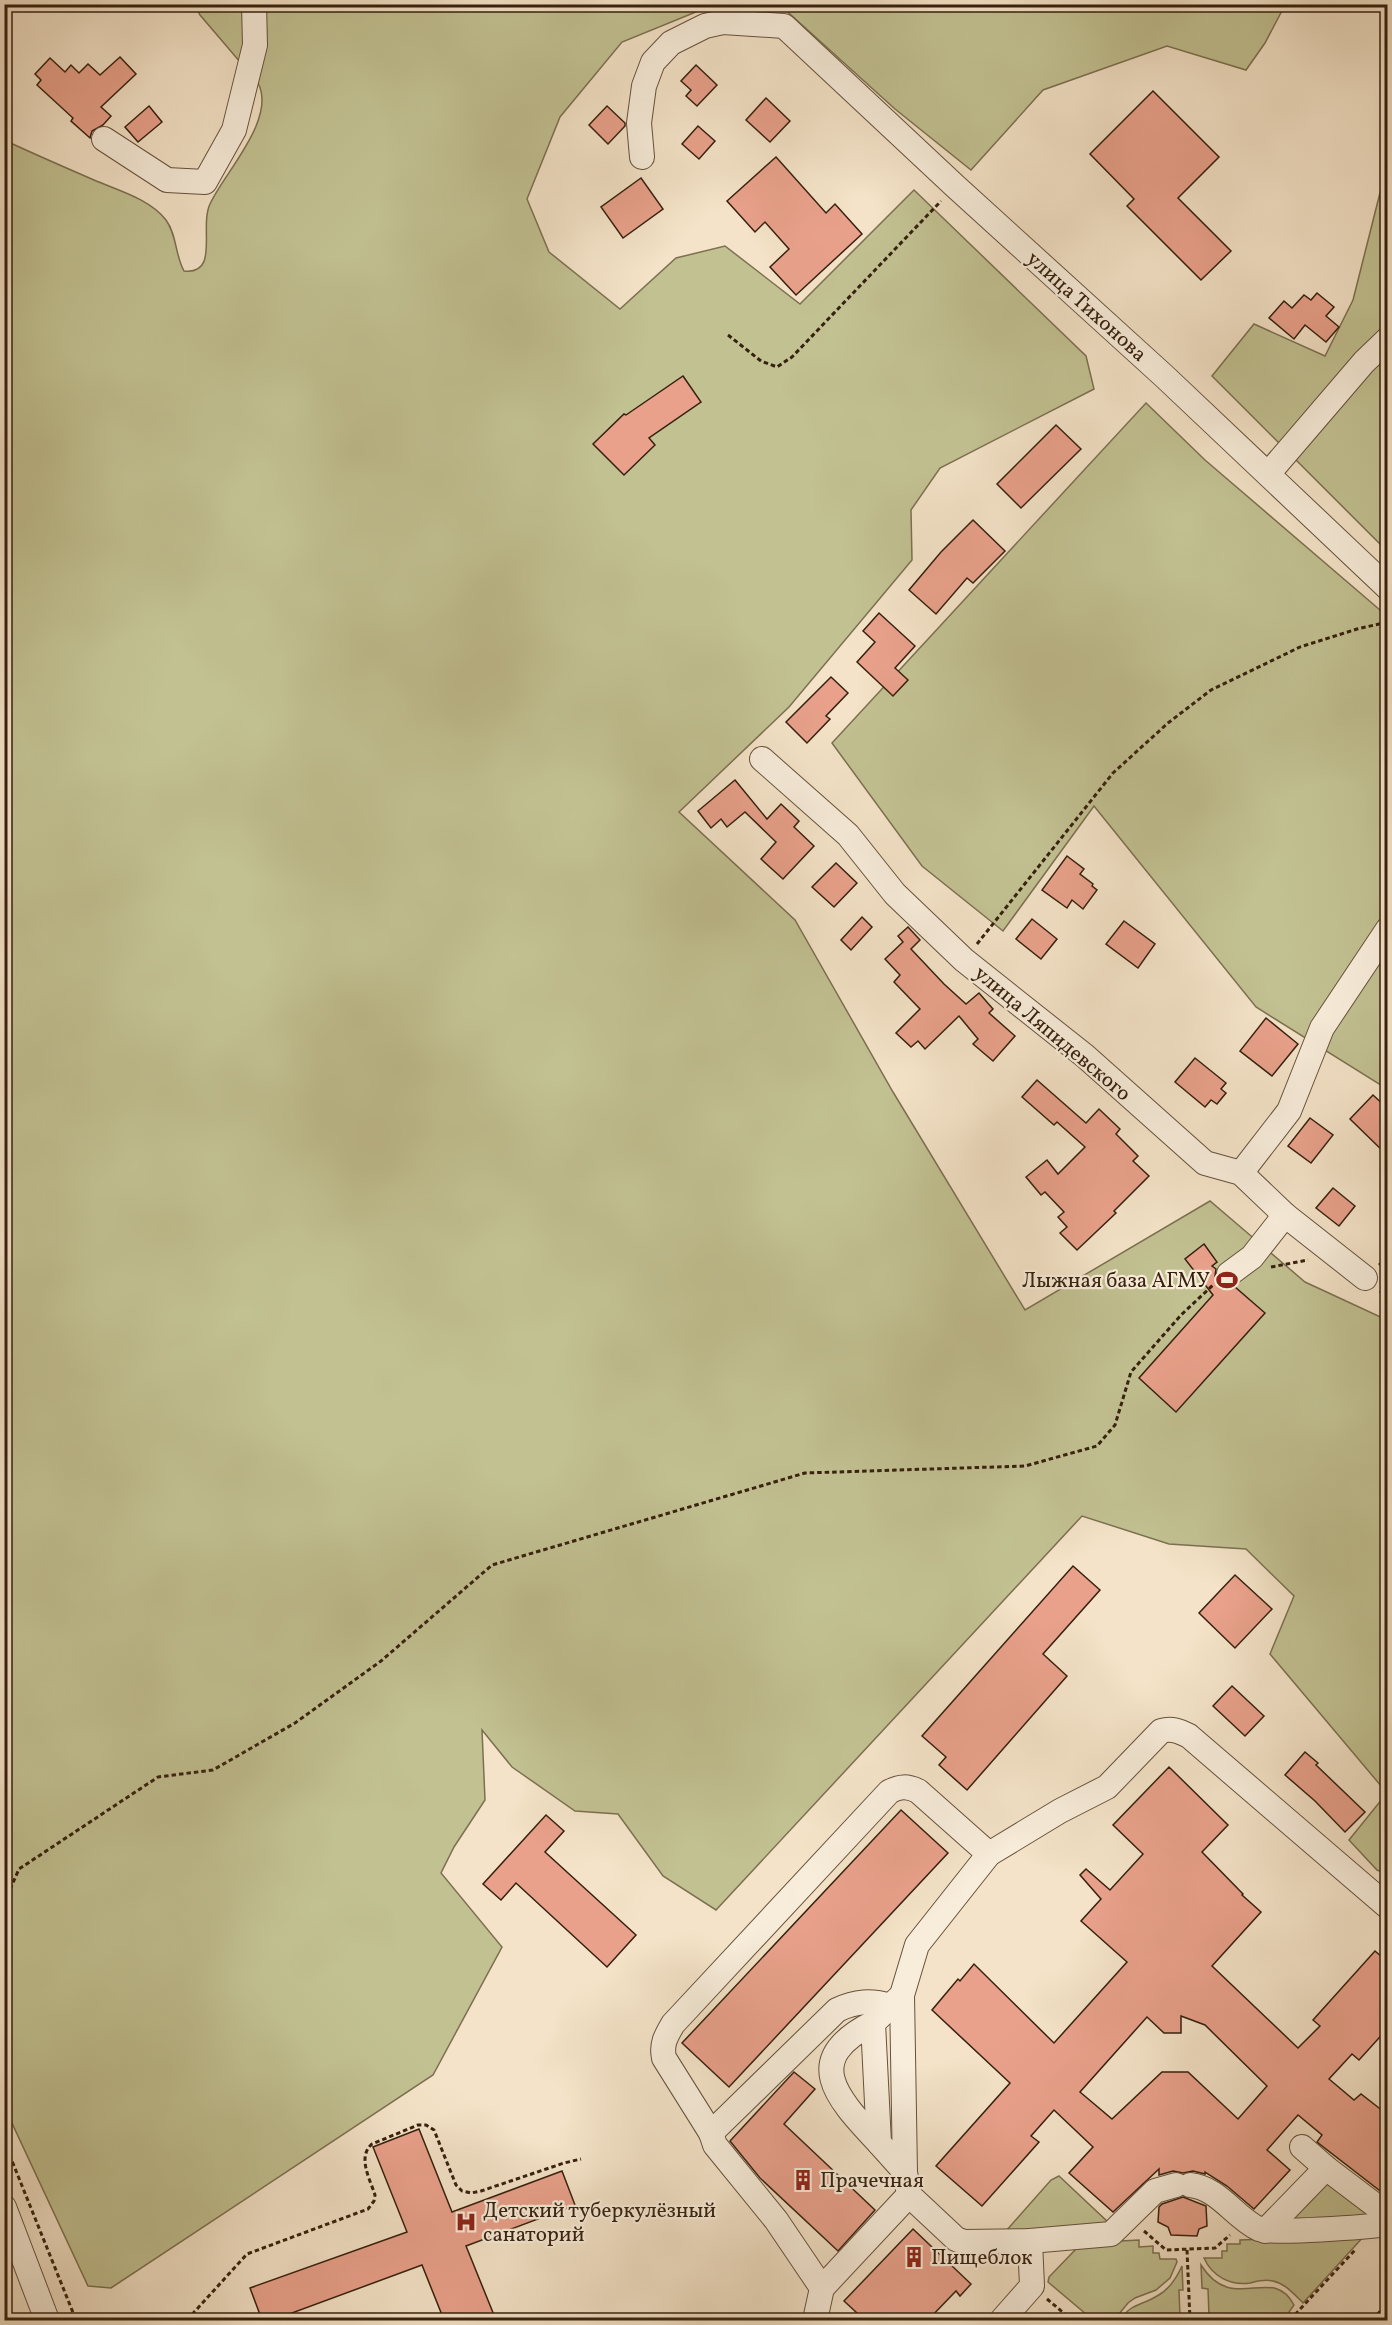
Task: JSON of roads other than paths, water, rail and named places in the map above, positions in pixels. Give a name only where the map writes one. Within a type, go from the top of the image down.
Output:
[{"type":"street","points":[[104,139],[167,180],[205,182],[234,130],[255,45],[254,4]]},
{"type":"street","name":"улица Тихонова","points":[[642,158],[639,123],[644,86],[653,63],[671,43],[705,26],[723,22],[784,26],[955,186],[1164,375],[1388,588]]},
{"type":"street","points":[[1268,474],[1364,362],[1388,339]]},
{"type":"street","name":"улица Ляпидевского","points":[[762,759],[848,835],[895,894],[964,960],[1085,1056],[1205,1162],[1241,1173],[1285,1215],[1365,1278]]},
{"type":"street","points":[[1241,1173],[1289,1111],[1322,1028],[1388,929]]},
{"type":"street","points":[[1229,1274],[1252,1257],[1285,1215]]},
{"type":"street","points":[[814,2320],[822,2288],[907,2183],[897,2001],[917,1945],[989,1854],[1060,1811],[1107,1787],[1161,1731],[1177,1730],[1189,1736],[1388,1907]]},
{"type":"street","points":[[822,2288],[776,2220],[715,2145],[711,2133],[664,2058],[662,2048],[665,2037],[673,2024],[889,1792],[898,1787],[908,1786],[918,1791],[989,1854]]},
{"type":"street","points":[[897,2001],[873,2023],[856,2031],[841,2046],[832,2061],[831,2077],[837,2094],[879,2143],[907,2183],[956,2239],[964,2242],[1030,2241],[1111,2234],[1118,2230],[1155,2191],[1164,2187],[1183,2185],[1201,2186],[1256,2227],[1384,2222]]},
{"type":"street","points":[[711,2133],[837,2010],[850,2003],[897,2001]]},
{"type":"street","points":[[873,2023],[879,2143]]},
{"type":"street","points":[[1302,2147],[1384,2222]]},
{"type":"street","points":[[1256,2227],[1326,2168]]},
{"type":"street","points":[[4,2207],[46,2320]]},
{"type":"street","points":[[1002,2320],[1032,2286],[1030,2241]]},
{"type":"place","name":"Лыжная база АГМУ","points":[[1227,1280]]},
{"type":"place","name":"Прачечная","points":[[803,2180]]},
{"type":"place","name":"Детский туберкулёзный санаторий","points":[[466,2222]]},
{"type":"place","name":"Пищеблок","points":[[914,2257]]}]
